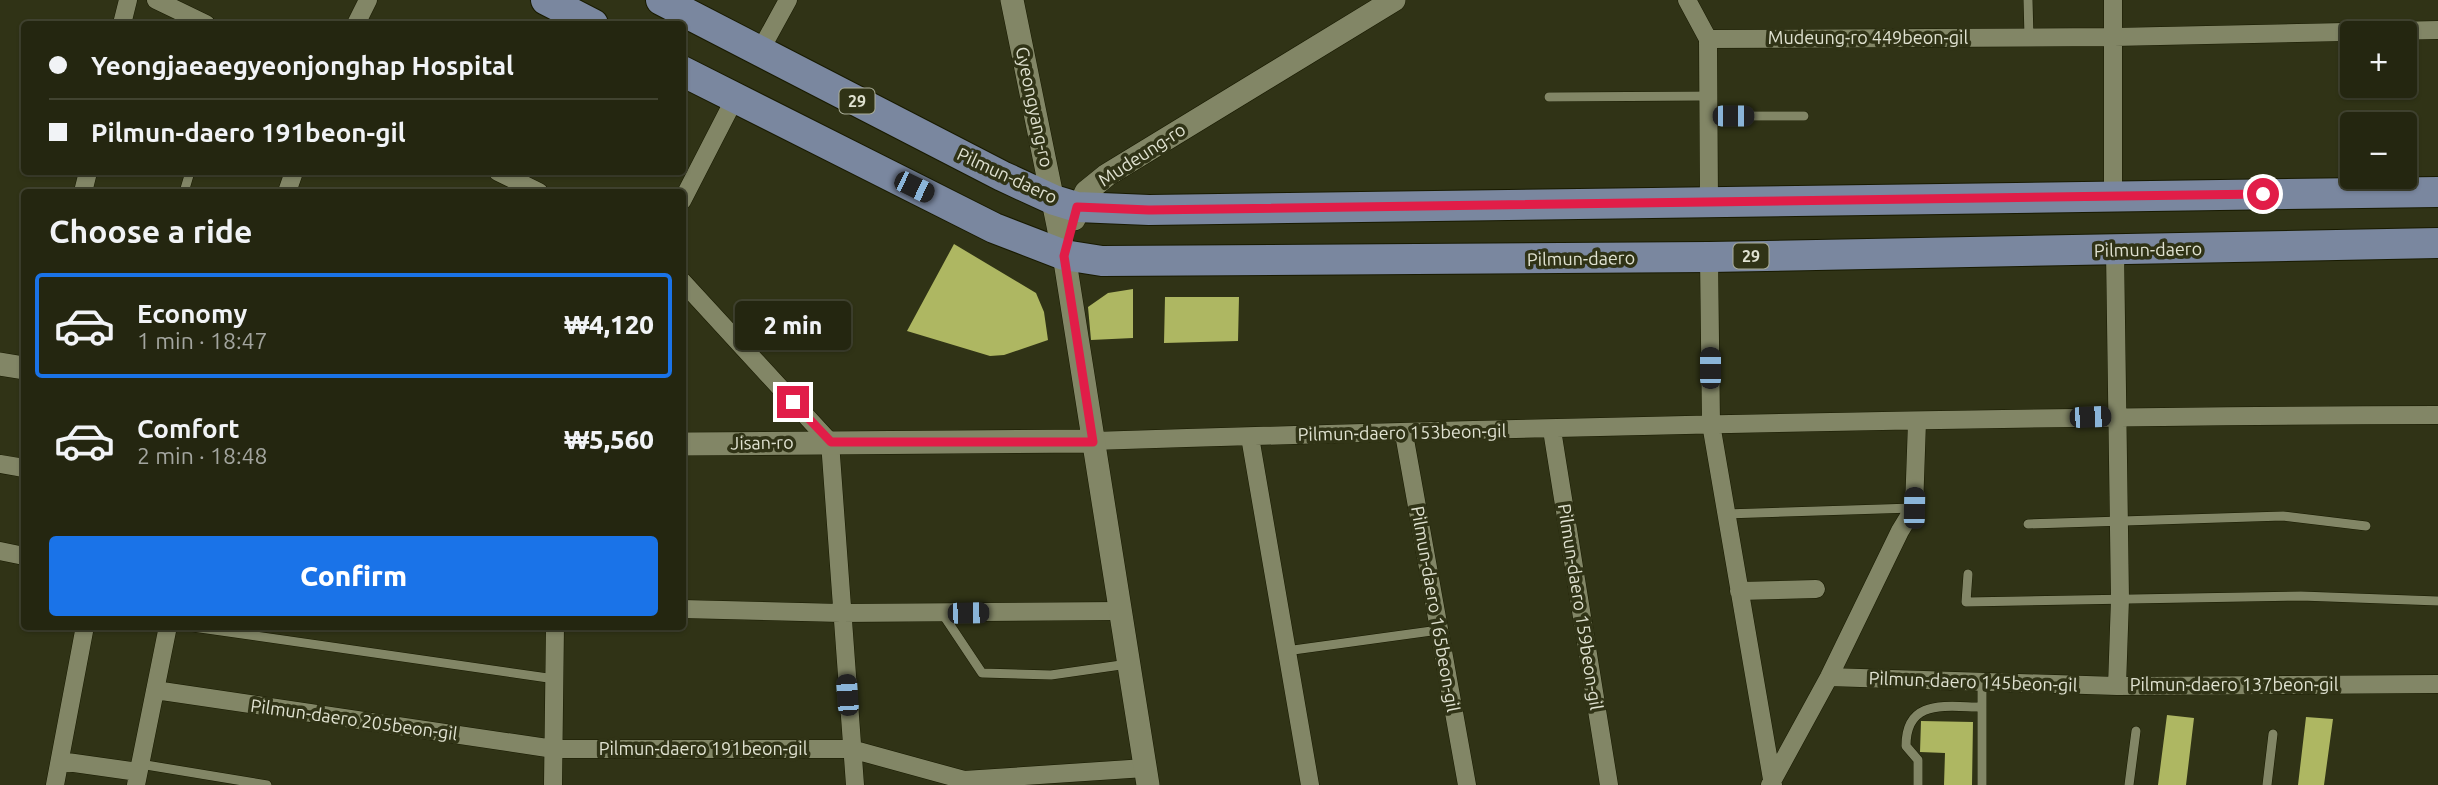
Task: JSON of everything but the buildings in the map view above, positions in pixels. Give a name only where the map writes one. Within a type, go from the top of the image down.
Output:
[{"type":"main road","points":[[546,0],[587,21]]},
{"type":"main road","name":"Pilmun-daero","points":[[661,0],[1065,204],[1149,210],[2438,192]]},
{"type":"main road","name":"Pilmun-daero","points":[[686,73],[994,228],[1064,256],[1139,261],[1709,257],[2438,243]]},
{"type":"street","points":[[123,21],[128,0]]},
{"type":"street","points":[[156,0],[200,21]]},
{"type":"street","points":[[358,21],[369,0]]},
{"type":"street","points":[[760,51],[788,0]]},
{"type":"street","name":"Gyeongyang-ro","points":[[1012,0],[1065,204],[1064,256]]},
{"type":"street","name":"Mudeung-ro","points":[[1065,204],[1107,175],[1394,0]]},
{"type":"street","points":[[1687,0],[1708,39],[1709,203]]},
{"type":"street","points":[[2113,0],[2113,196]]},
{"type":"street","name":"Mudeung-ro 449beon-gil","points":[[1708,39],[2114,37],[2438,30]]},
{"type":"street","points":[[686,193],[735,98]]},
{"type":"street","points":[[504,175],[533,189]]},
{"type":"street","name":"Pilmun-daero 137beon-gil","points":[[2115,251],[2115,416],[2120,523],[2117,686],[2438,684]]},
{"type":"street","points":[[1064,256],[1147,776]]},
{"type":"street","points":[[1709,257],[1711,424],[1771,785]]},
{"type":"street","points":[[686,285],[831,442],[855,785]]},
{"type":"street","points":[[0,364],[21,368]]},
{"type":"street","points":[[1771,785],[1914,508],[1917,422],[2115,416],[2438,415]]},
{"type":"street","name":"Pilmun-daero 153beon-gil","points":[[1093,442],[1711,424],[1917,422]]},
{"type":"street","name":"Pilmun-daero 159beon-gil","points":[[1552,430],[1609,785]]},
{"type":"street","name":"Pilmun-daero 165beon-gil","points":[[1404,434],[1467,785]]},
{"type":"street","points":[[1250,436],[1310,785]]},
{"type":"street","name":"Jisan-ro","points":[[686,444],[1093,442]]},
{"type":"street","points":[[0,464],[21,468]]},
{"type":"street","points":[[0,551],[21,555]]},
{"type":"street","points":[[1739,591],[1816,589]]},
{"type":"street","points":[[686,610],[841,613],[1120,611]]},
{"type":"street","points":[[55,785],[84,630]]},
{"type":"street","points":[[60,761],[138,774],[167,630]]},
{"type":"street","points":[[553,785],[555,630]]},
{"type":"street","name":"Pilmun-daero 145beon-gil","points":[[1829,677],[2117,686]]},
{"type":"street","name":"Pilmun-daero 205beon-gil","points":[[155,690],[554,749]]},
{"type":"street","name":"Pilmun-daero 191beon-gil","points":[[554,749],[851,749],[964,780],[1147,776]]},
{"type":"lane","points":[[2028,0],[2029,37]]},
{"type":"lane","points":[[1549,97],[1709,96]]},
{"type":"lane","points":[[1709,116],[1804,116]]},
{"type":"lane","points":[[1725,514],[1914,508]]},
{"type":"lane","points":[[2028,524],[2283,516],[2366,526]]},
{"type":"lane","points":[[1968,574],[1966,601],[2301,596],[2438,601]]},
{"type":"lane","points":[[942,613],[982,673],[1051,675],[1128,664]]},
{"type":"lane","points":[[214,630],[555,679]]},
{"type":"lane","points":[[1286,651],[1439,630]]},
{"type":"lane","points":[[1982,682],[1982,785]]},
{"type":"lane","points":[[1918,785],[1918,760],[1906,746],[1906,728],[1910,721],[1928,707],[1982,707]]},
{"type":"lane","points":[[2129,785],[2136,731]]},
{"type":"lane","points":[[2267,785],[2273,734]]},
{"type":"lane","points":[[138,774],[267,785]]},
{"type":"route","points":[[793,402],[831,442],[1093,442],[1064,256],[1077,207],[1149,210],[2263,194]]}]
